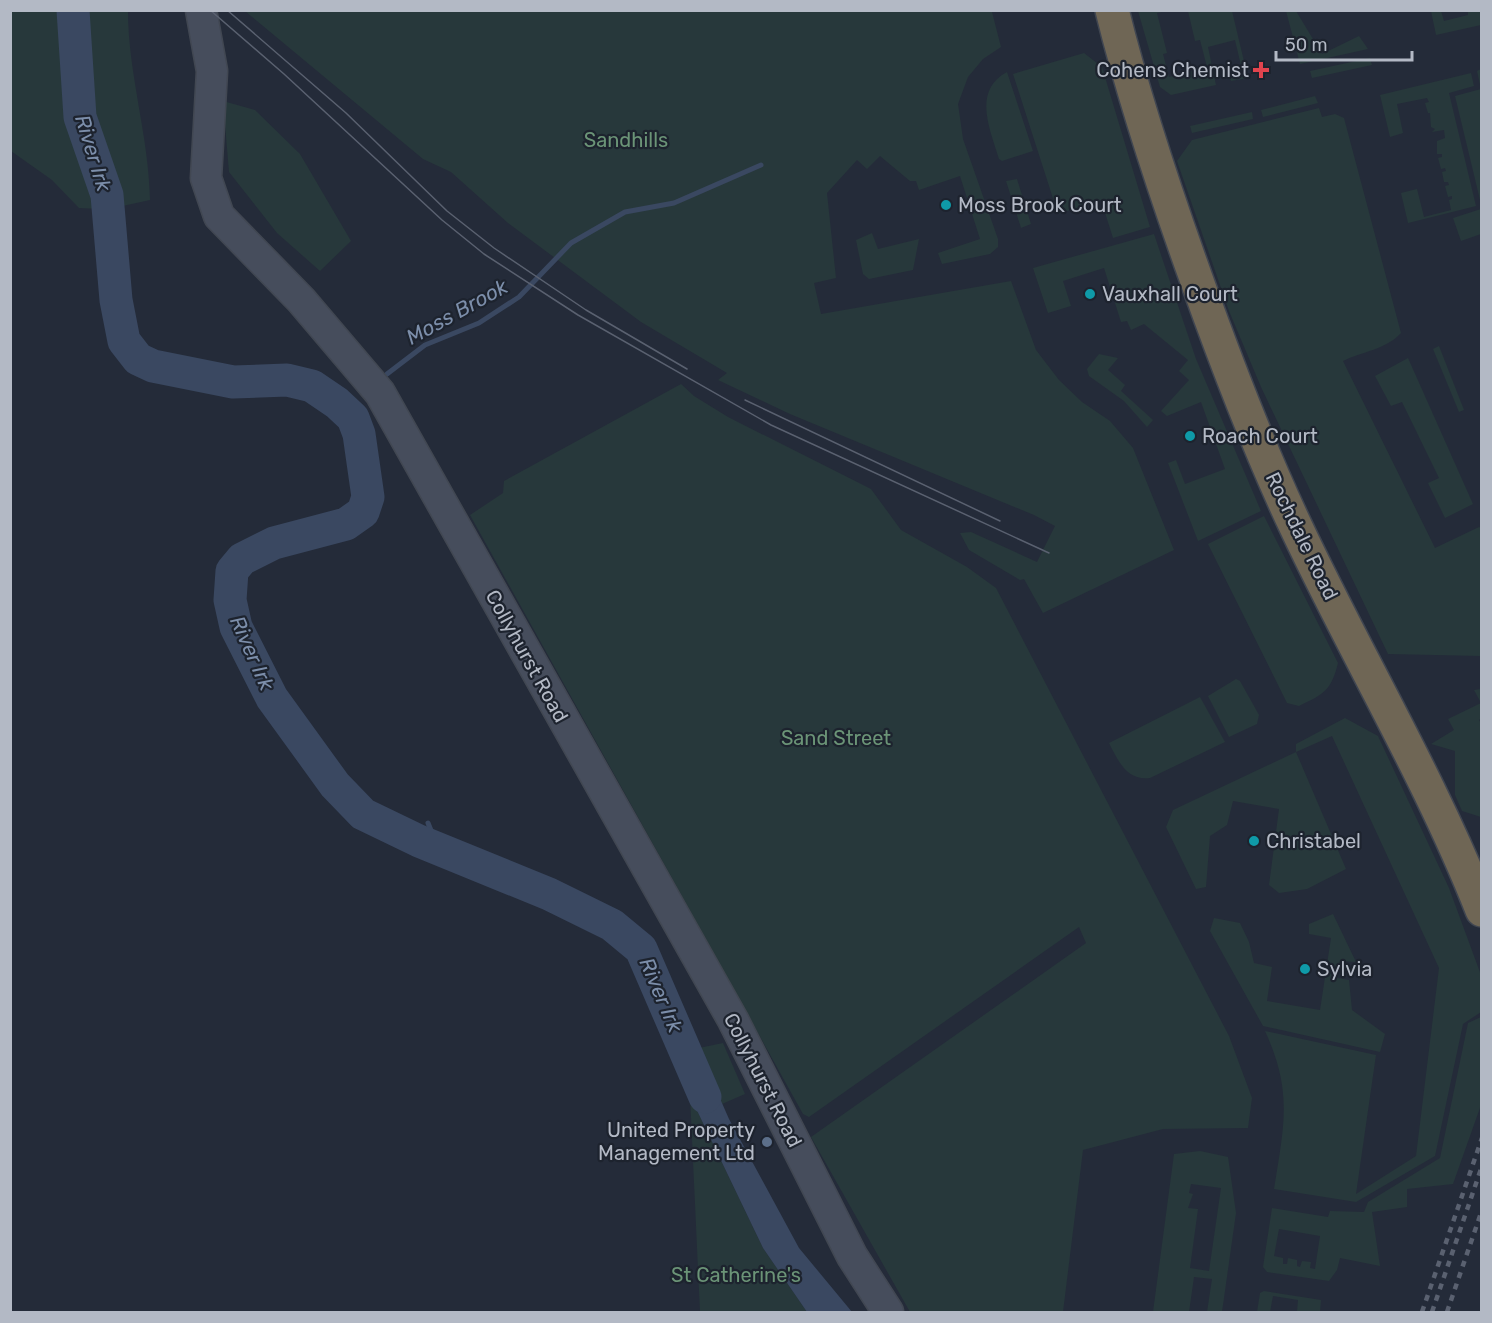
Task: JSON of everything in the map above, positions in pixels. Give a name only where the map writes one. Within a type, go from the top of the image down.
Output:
[{"type":"highway","name":"Rochdale Road","points":[[1112,10],[1144,130],[1262,453],[1457,849],[1482,910]]},
{"type":"street","name":"Collyhurst Road","points":[[201,10],[212,71],[206,178],[219,216],[301,300],[380,393],[733,1020],[852,1256],[888,1312]]},
{"type":"green space","points":[[10,11],[64,11],[73,117],[101,209],[79,208],[52,180],[11,151]]},
{"type":"green space","points":[[80,11],[128,11],[131,58],[146,152],[150,200],[118,207],[89,116]]},
{"type":"green space","name":"Sandhills","points":[[245,11],[996,11],[992,12],[1001,47],[983,59],[968,77],[958,104],[963,139],[998,239],[998,247],[990,254],[942,264],[938,253],[980,239],[960,176],[919,190],[916,181],[910,181],[880,156],[867,169],[857,160],[827,193],[836,278],[814,283],[821,314],[1011,281],[1036,350],[1059,380],[1082,402],[1110,421],[1133,448],[1174,550],[1043,613],[1024,579],[1020,580],[969,550],[960,533],[971,532],[1037,562],[1055,526],[1034,515],[790,414],[718,380],[727,373],[641,322],[508,223],[451,172],[423,159]]},
{"type":"green space","points":[[1138,11],[1167,11],[1157,13],[1167,53],[1163,54],[1169,77],[1207,67],[1200,40],[1195,41],[1188,11],[1232,11],[1248,78],[1231,81],[1229,74],[1242,70],[1235,40],[1208,47],[1216,85],[1171,95],[1160,87]]},
{"type":"green space","points":[[1286,11],[1296,11],[1322,54],[1359,36],[1368,49],[1300,64]]},
{"type":"green space","points":[[1431,11],[1441,11],[1444,21],[1468,15],[1468,11],[1481,11],[1481,25],[1436,35]]},
{"type":"green space","points":[[1084,53],[1102,67],[1150,227],[1113,238],[1101,200],[1058,214],[1013,74]]},
{"type":"green space","points":[[1370,58],[1372,65],[1312,78],[1310,71]]},
{"type":"green space","points":[[1481,69],[1481,89],[1477,71]]},
{"type":"green space","points":[[1007,72],[1033,151],[1002,161],[999,159],[986,111],[990,89],[996,80]]},
{"type":"green space","points":[[1471,73],[1474,86],[1449,93],[1476,206],[1408,223],[1401,193],[1417,189],[1424,217],[1451,210],[1449,200],[1452,196],[1448,197],[1445,186],[1449,185],[1448,182],[1444,182],[1442,172],[1446,171],[1445,168],[1441,169],[1438,158],[1442,157],[1442,154],[1437,154],[1437,141],[1445,138],[1444,130],[1432,132],[1435,129],[1431,127],[1430,113],[1425,103],[1429,102],[1427,98],[1397,104],[1403,133],[1390,137],[1380,95]]},
{"type":"green space","points":[[1481,89],[1480,93],[1481,204],[1455,96]]},
{"type":"green space","points":[[1315,96],[1318,103],[1263,117],[1261,110]]},
{"type":"green space","points":[[223,101],[255,110],[300,154],[351,241],[320,271],[277,233],[229,172]]},
{"type":"green space","points":[[1319,108],[1322,117],[1335,114],[1344,118],[1401,333],[1381,347],[1343,361],[1435,548],[1481,528],[1481,656],[1388,654],[1261,387],[1229,311],[1177,161],[1192,140]]},
{"type":"green space","points":[[1252,112],[1253,119],[1192,133],[1190,126]]},
{"type":"green space","points":[[1017,179],[1031,224],[1021,228],[1006,181]]},
{"type":"green space","points":[[1481,209],[1481,234],[1461,241],[1453,218]]},
{"type":"green space","points":[[872,233],[878,249],[919,239],[913,270],[869,279],[863,274],[856,240]]},
{"type":"green space","points":[[1154,234],[1196,359],[1261,511],[1198,541],[1168,463],[1176,460],[1185,484],[1225,469],[1201,402],[1167,416],[1161,411],[1189,380],[1179,371],[1188,360],[1144,324],[1131,330],[1127,321],[1121,322],[1104,268],[1063,281],[1071,306],[1048,313],[1033,268]]},
{"type":"green space","points":[[1439,346],[1464,410],[1459,412],[1433,349]]},
{"type":"green space","points":[[1099,354],[1118,358],[1108,370],[1125,385],[1121,391],[1153,420],[1147,427],[1124,401],[1089,376],[1087,369]]},
{"type":"green space","points":[[1408,358],[1473,504],[1445,518],[1428,483],[1439,478],[1402,402],[1391,406],[1375,376]]},
{"type":"green space","name":"Sand Street","points":[[681,384],[694,396],[728,417],[871,489],[901,530],[967,567],[996,588],[1229,1036],[1252,1098],[1248,1128],[1163,1129],[1083,1150],[1063,1312],[910,1312],[811,1137],[1086,943],[1079,927],[809,1117],[803,1114],[470,515],[503,493],[504,481]]},
{"type":"green space","points":[[1264,516],[1338,663],[1329,686],[1320,695],[1299,706],[1287,703],[1208,544]]},
{"type":"green space","points":[[1236,679],[1240,681],[1259,715],[1257,724],[1229,737],[1208,696]]},
{"type":"green space","points":[[1481,689],[1481,703],[1474,690]]},
{"type":"green space","points":[[1200,697],[1225,742],[1150,778],[1135,776],[1124,768],[1109,743]]},
{"type":"green space","points":[[1481,703],[1479,720],[1482,725],[1481,817],[1462,811],[1455,795],[1455,751],[1431,744],[1454,730],[1448,719]]},
{"type":"green space","points":[[1345,718],[1378,736],[1449,888],[1481,975],[1481,1012],[1463,1024],[1435,1156],[1356,1202],[1274,1189],[1283,1127],[1283,1091],[1280,1072],[1265,1031],[1376,1055],[1356,1194],[1416,1156],[1439,968],[1332,736],[1296,752],[1296,744]]},
{"type":"green space","points":[[1296,752],[1346,869],[1307,889],[1279,893],[1269,885],[1279,809],[1233,801],[1227,825],[1210,836],[1206,887],[1196,889],[1166,827],[1173,810]]},
{"type":"green space","points":[[1333,914],[1356,962],[1340,961],[1338,978],[1349,980],[1352,1010],[1385,1034],[1380,1052],[1263,1026],[1210,931],[1214,918],[1240,923],[1249,942],[1254,963],[1272,967],[1267,1001],[1320,1010],[1331,938],[1309,934],[1309,924]]},
{"type":"green space","points":[[1481,1017],[1481,1105],[1453,1184],[1407,1189],[1407,1207],[1372,1212],[1380,1266],[1340,1258],[1337,1270],[1329,1281],[1267,1272],[1263,1267],[1272,1208],[1328,1217],[1330,1211],[1364,1212],[1368,1202],[1440,1158],[1468,1023]],"holes":[[[1279,1229],[1320,1236],[1315,1269],[1310,1268],[1311,1262],[1302,1261],[1300,1267],[1297,1266],[1297,1260],[1288,1258],[1287,1264],[1283,1264],[1283,1258],[1274,1256]]]},
{"type":"green space","points":[[723,1043],[745,1094],[722,1104],[699,1048]]},
{"type":"green space","name":"St Catherine's","points":[[690,1096],[763,1248],[807,1312],[700,1312]]},
{"type":"green space","points":[[1200,1151],[1228,1157],[1236,1213],[1222,1312],[1207,1312],[1212,1279],[1194,1277],[1189,1312],[1153,1312],[1174,1154]],"holes":[[[1191,1184],[1221,1188],[1209,1271],[1190,1268],[1198,1209],[1188,1208],[1193,1194],[1189,1193]]]},
{"type":"green space","points":[[1264,1291],[1321,1300],[1320,1312],[1297,1312],[1298,1300],[1273,1296],[1270,1312],[1257,1312],[1260,1293]]},
{"type":"water","points":[[700,1053],[729,1119],[799,1248],[852,1312],[807,1312],[763,1248],[690,1096],[677,1059]]},
{"type":"waterway","name":"River Irk","points":[[73,10],[80,117],[107,195],[116,300],[124,341],[138,359],[153,366],[233,382],[287,380],[312,386],[337,403],[353,418],[359,434],[368,497],[363,512],[346,524],[274,543],[242,559],[232,571],[230,600],[236,627],[272,698],[335,785],[363,814],[419,841],[549,894],[612,925],[641,949],[705,1097]]},
{"type":"waterway","name":"Moss Brook","points":[[387,374],[425,345],[479,323],[519,297],[571,243],[625,212],[674,203],[761,165]]},
{"type":"waterway","name":"Moss Brook","points":[[428,823],[438,848]]},
{"type":"tram line","points":[[210,10],[284,74],[442,220],[484,254],[578,315],[771,425],[1049,553]]},
{"type":"tram line","points":[[227,10],[346,113],[447,211],[494,248],[586,310],[687,369]]},
{"type":"tram line","points":[[745,400],[1000,521]]},
{"type":"railway","points":[[1422,1312],[1482,1138]]},
{"type":"railway","points":[[1432,1312],[1482,1166]]},
{"type":"railway","points":[[1447,1312],[1482,1210]]},
{"type":"place","name":"Cohens Chemist","points":[[1261,70]]},
{"type":"place","name":"Moss Brook Court","points":[[946,205]]},
{"type":"place","name":"Vauxhall Court","points":[[1090,294]]},
{"type":"place","name":"Roach Court","points":[[1190,436]]},
{"type":"place","name":"Christabel","points":[[1254,841]]},
{"type":"place","name":"Sylvia","points":[[1305,969]]},
{"type":"place","name":"United Property Management Ltd","points":[[767,1142]]}]
